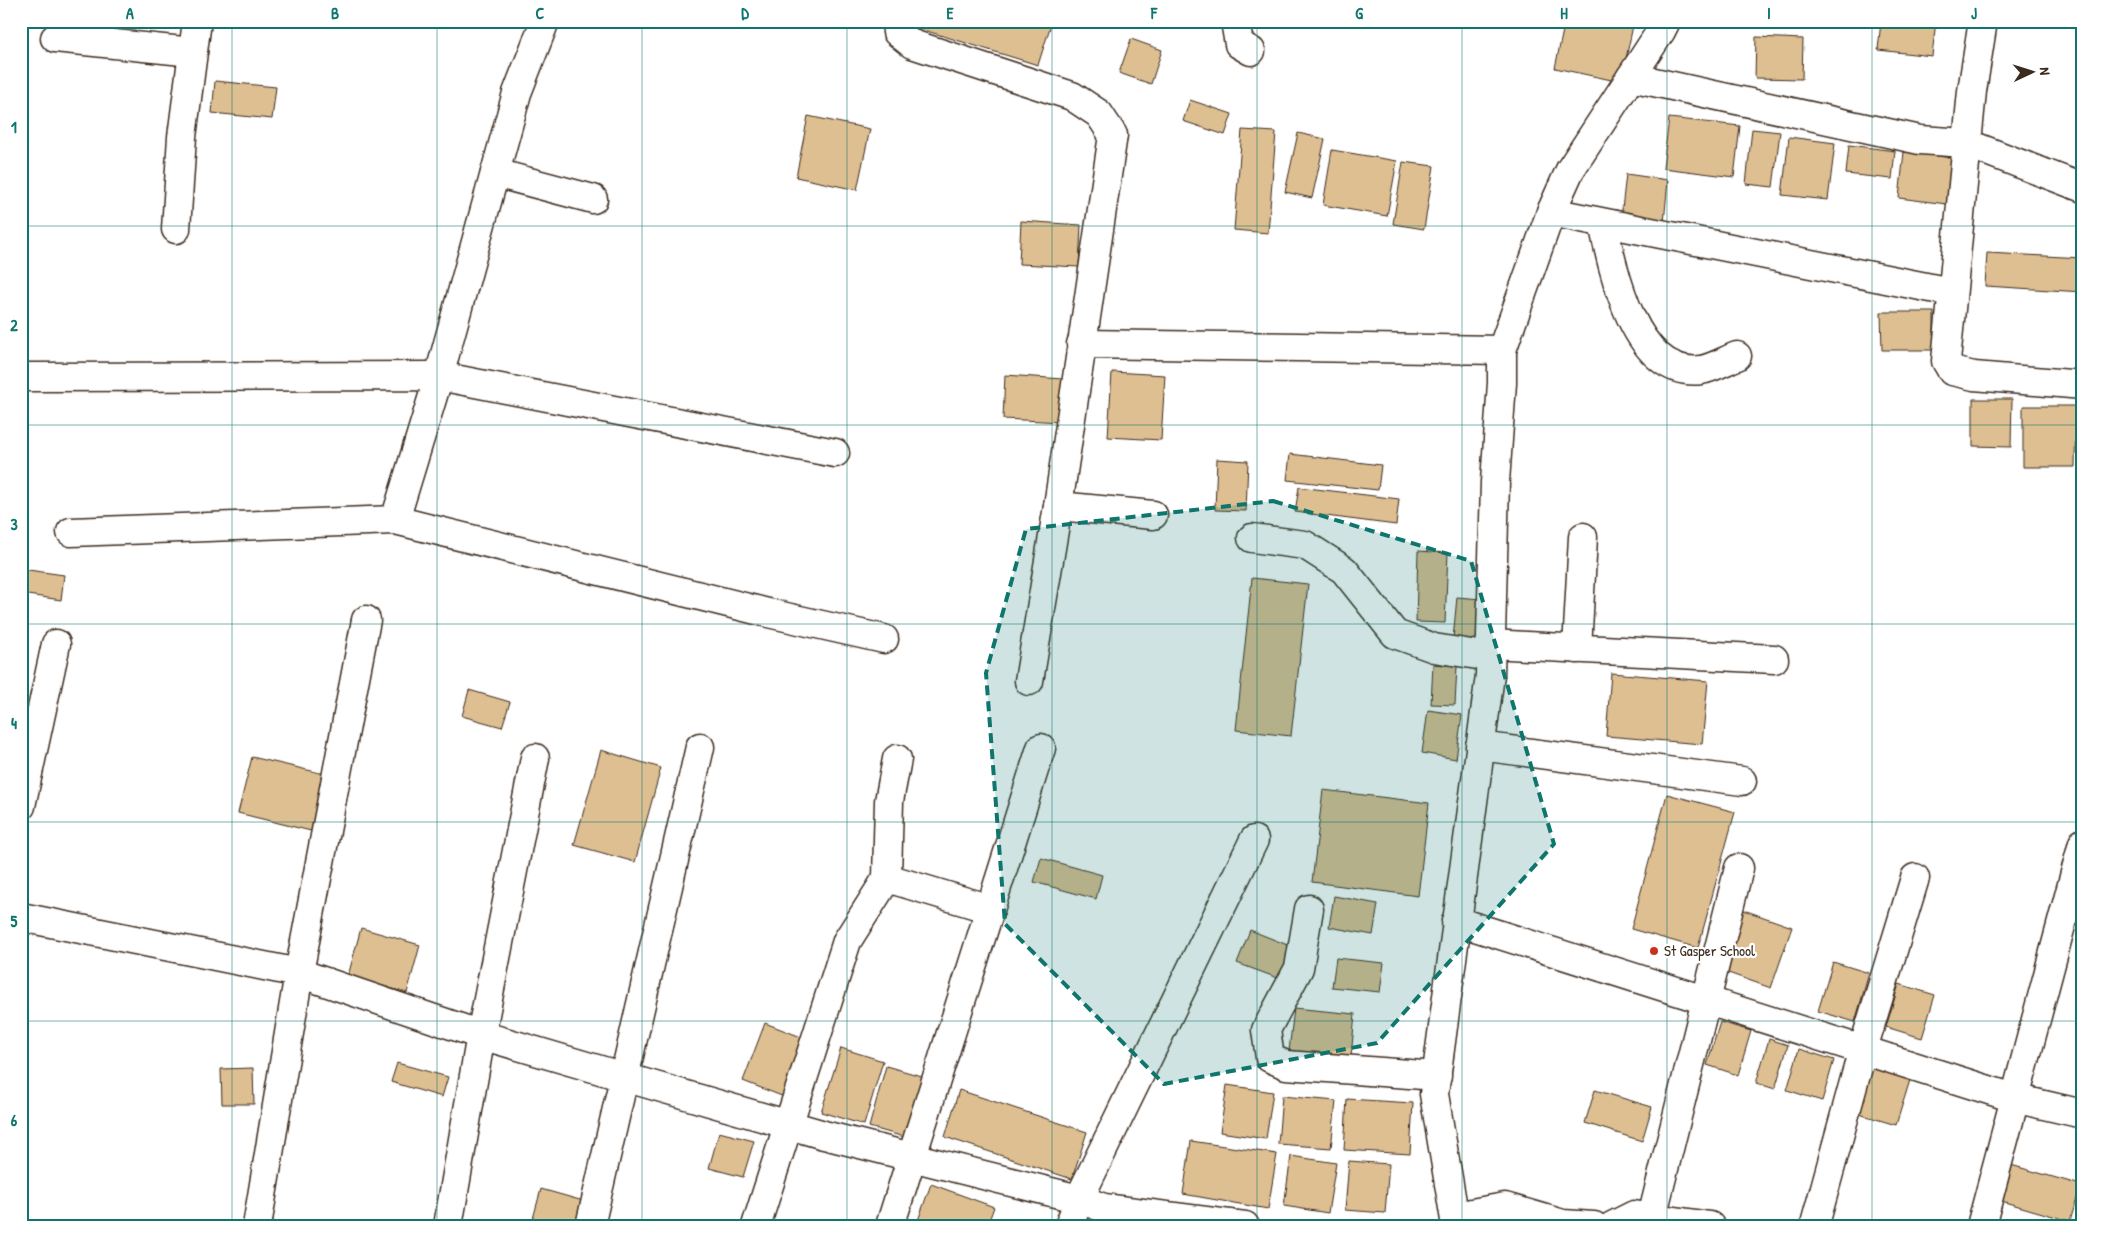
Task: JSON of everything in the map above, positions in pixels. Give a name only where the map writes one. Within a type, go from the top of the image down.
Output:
[{"type":"street","points":[[176,229],[182,137],[196,21]]},
{"type":"street","points":[[395,520],[439,376],[517,93],[545,21]]},
{"type":"street","points":[[896,21],[897,32],[912,44],[1072,96],[1099,114],[1113,135],[1058,506],[1029,681]]},
{"type":"street","points":[[1235,21],[1239,44],[1251,51]]},
{"type":"street","points":[[1594,1226],[1564,1224],[1505,1207],[1456,1221],[1434,1094],[1480,746],[1490,651],[1495,482],[1502,383],[1502,350],[1551,212],[1570,170],[1666,21]]},
{"type":"street","points":[[1983,21],[1966,143],[1946,360],[1952,371],[1974,376],[2083,385]]},
{"type":"street","points":[[55,38],[193,52]]},
{"type":"street","points":[[1631,77],[1920,140],[1966,143],[2083,188]]},
{"type":"street","points":[[495,172],[593,199]]},
{"type":"street","points":[[1551,212],[1951,292]]},
{"type":"street","points":[[1603,223],[1611,259],[1628,311],[1646,346],[1670,366],[1701,370],[1737,356]]},
{"type":"street","points":[[1081,344],[1502,350]]},
{"type":"street","points":[[29,377],[439,376],[835,453]]},
{"type":"street","points":[[1058,506],[1153,515]]},
{"type":"street","points":[[70,532],[395,520],[768,613],[884,639]]},
{"type":"street","points":[[1252,538],[1305,545],[1344,570],[1395,634],[1434,648],[1490,651],[1577,649],[1774,658]]},
{"type":"street","points":[[1577,649],[1583,538]]},
{"type":"street","points":[[256,1226],[299,973],[366,620]]},
{"type":"street","points":[[21,806],[29,734],[56,644]]},
{"type":"street","points":[[1480,746],[1742,781]]},
{"type":"street","points":[[590,1226],[700,747]]},
{"type":"street","points":[[890,1226],[1041,748]]},
{"type":"street","points":[[448,1226],[481,1035],[535,758]]},
{"type":"street","points":[[756,1226],[847,941],[887,878],[888,801],[897,759]]},
{"type":"street","points":[[1069,1226],[1079,1199],[1254,840]]},
{"type":"street","points":[[1981,1226],[2083,843]]},
{"type":"street","points":[[1652,1216],[1739,868]]},
{"type":"street","points":[[887,878],[990,909]]},
{"type":"street","points":[[1815,1224],[1863,1049],[1915,878]]},
{"type":"street","points":[[1310,908],[1299,968],[1266,1030],[1270,1058],[1286,1065],[1436,1076]]},
{"type":"street","points":[[21,917],[299,973],[481,1035],[624,1077],[912,1158],[1079,1199],[1104,1208],[1168,1221],[1245,1226]]},
{"type":"street","points":[[1456,921],[2014,1098],[2083,1114]]},
{"type":"street","points":[[1612,1226],[1634,1215],[1652,1216],[1710,1226]]},
{"type":"highlighted area","points":[[1273,501],[1471,561],[1554,844],[1377,1043],[1164,1084],[1005,924],[986,673],[1026,529]]},
{"type":"building","points":[[905,21],[1052,21],[1038,65],[904,24]]},
{"type":"building","points":[[1565,21],[1634,21],[1621,82],[1555,68]]},
{"type":"building","points":[[1881,21],[1936,21],[1932,56],[1878,50]]},
{"type":"building","points":[[1756,37],[1803,39],[1802,79],[1755,78]]},
{"type":"building","points":[[1131,39],[1162,50],[1151,84],[1119,73]]},
{"type":"building","points":[[215,81],[276,87],[272,119],[212,113]]},
{"type":"building","points":[[1190,100],[1232,114],[1225,135],[1183,121]]},
{"type":"building","points":[[808,116],[870,129],[857,190],[796,177]]},
{"type":"building","points":[[1669,118],[1740,126],[1734,177],[1663,168]]},
{"type":"building","points":[[1752,129],[1780,132],[1773,187],[1746,184]]},
{"type":"building","points":[[1242,130],[1276,132],[1268,233],[1234,230]]},
{"type":"building","points":[[1298,133],[1325,139],[1312,198],[1285,192]]},
{"type":"building","points":[[1789,137],[1835,143],[1828,200],[1782,195]]},
{"type":"building","points":[[1849,145],[1895,151],[1892,179],[1846,174]]},
{"type":"building","points":[[1332,150],[1397,161],[1387,216],[1323,205]]},
{"type":"building","points":[[1904,152],[1953,158],[1947,204],[1899,198]]},
{"type":"building","points":[[1403,162],[1434,166],[1424,229],[1393,224]]},
{"type":"building","points":[[1626,174],[1668,180],[1664,223],[1621,218]]},
{"type":"building","points":[[1021,221],[1081,225],[1079,267],[1019,264]]},
{"type":"building","points":[[1987,253],[2083,258],[2083,292],[1985,286]]},
{"type":"building","points":[[1881,312],[1934,312],[1934,350],[1882,350]]},
{"type":"building","points":[[1112,372],[1165,375],[1161,440],[1108,437]]},
{"type":"building","points":[[1005,375],[1063,379],[1061,422],[1003,419]]},
{"type":"building","points":[[1973,399],[2012,399],[2011,447],[1973,446]]},
{"type":"building","points":[[2023,406],[2076,406],[2075,467],[2023,467]]},
{"type":"building","points":[[1290,454],[1381,465],[1378,490],[1287,480]]},
{"type":"building","points":[[1217,459],[1248,461],[1246,511],[1215,510]]},
{"type":"building","points":[[1299,487],[1399,499],[1396,525],[1295,512]]},
{"type":"building","points":[[1418,551],[1448,553],[1445,623],[1416,622]]},
{"type":"building","points":[[21,569],[64,575],[61,600],[21,594]]},
{"type":"building","points":[[1252,578],[1308,584],[1291,736],[1236,730]]},
{"type":"building","points":[[1457,597],[1481,599],[1477,651],[1452,649]]},
{"type":"building","points":[[1433,664],[1457,666],[1455,705],[1431,704]]},
{"type":"building","points":[[1611,673],[1708,681],[1702,744],[1606,736]]},
{"type":"building","points":[[469,690],[510,702],[502,727],[462,716]]},
{"type":"building","points":[[1428,710],[1462,715],[1456,759],[1422,753]]},
{"type":"building","points":[[601,750],[661,768],[635,862],[574,845]]},
{"type":"building","points":[[252,757],[333,776],[319,833],[238,813]]},
{"type":"building","points":[[1323,790],[1429,803],[1418,896],[1312,882]]},
{"type":"building","points":[[1667,794],[1735,812],[1698,948],[1631,929]]},
{"type":"building","points":[[1041,858],[1102,875],[1096,899],[1034,882]]},
{"type":"building","points":[[1334,896],[1378,904],[1373,935],[1329,927]]},
{"type":"building","points":[[1738,908],[1792,927],[1771,988],[1717,969]]},
{"type":"building","points":[[361,928],[420,945],[407,993],[348,976]]},
{"type":"building","points":[[1250,930],[1295,948],[1283,980],[1237,963]]},
{"type":"building","points":[[1336,958],[1384,963],[1380,992],[1332,987]]},
{"type":"building","points":[[1833,962],[1869,973],[1855,1022],[1818,1011]]},
{"type":"building","points":[[1899,984],[1935,995],[1922,1038],[1886,1027]]},
{"type":"building","points":[[1294,1008],[1355,1014],[1351,1057],[1289,1051]]},
{"type":"building","points":[[1720,1022],[1751,1031],[1738,1075],[1707,1065]]},
{"type":"building","points":[[765,1023],[809,1040],[787,1098],[743,1081]]},
{"type":"building","points":[[1769,1039],[1788,1045],[1775,1089],[1756,1083]]},
{"type":"building","points":[[841,1048],[883,1061],[864,1125],[821,1112]]},
{"type":"building","points":[[1799,1049],[1834,1060],[1822,1101],[1787,1090]]},
{"type":"building","points":[[397,1063],[448,1077],[442,1097],[391,1082]]},
{"type":"building","points":[[886,1066],[932,1079],[915,1140],[869,1127]]},
{"type":"building","points":[[1869,1067],[1910,1080],[1896,1125],[1856,1113]]},
{"type":"building","points":[[253,1068],[254,1104],[222,1104],[221,1069]]},
{"type":"building","points":[[1227,1085],[1273,1092],[1266,1139],[1220,1132]]},
{"type":"building","points":[[959,1090],[1087,1132],[1072,1179],[945,1137]]},
{"type":"building","points":[[1595,1090],[1652,1107],[1642,1141],[1585,1123]]},
{"type":"building","points":[[1282,1096],[1336,1101],[1331,1148],[1278,1144]]},
{"type":"building","points":[[1347,1099],[1413,1103],[1410,1154],[1344,1150]]},
{"type":"building","points":[[719,1132],[754,1141],[743,1177],[709,1168]]},
{"type":"building","points":[[1191,1141],[1277,1154],[1268,1209],[1183,1194]]},
{"type":"building","points":[[1291,1156],[1336,1163],[1328,1213],[1284,1206]]},
{"type":"building","points":[[1349,1161],[1389,1164],[1385,1213],[1345,1210]]},
{"type":"building","points":[[2011,1165],[2081,1185],[2070,1221],[2001,1201]]},
{"type":"building","points":[[931,1184],[994,1207],[987,1226],[916,1226]]},
{"type":"building","points":[[541,1189],[594,1204],[588,1226],[531,1226]]},
{"type":"place","name":"St Gasper School","points":[[1654,951]]}]
